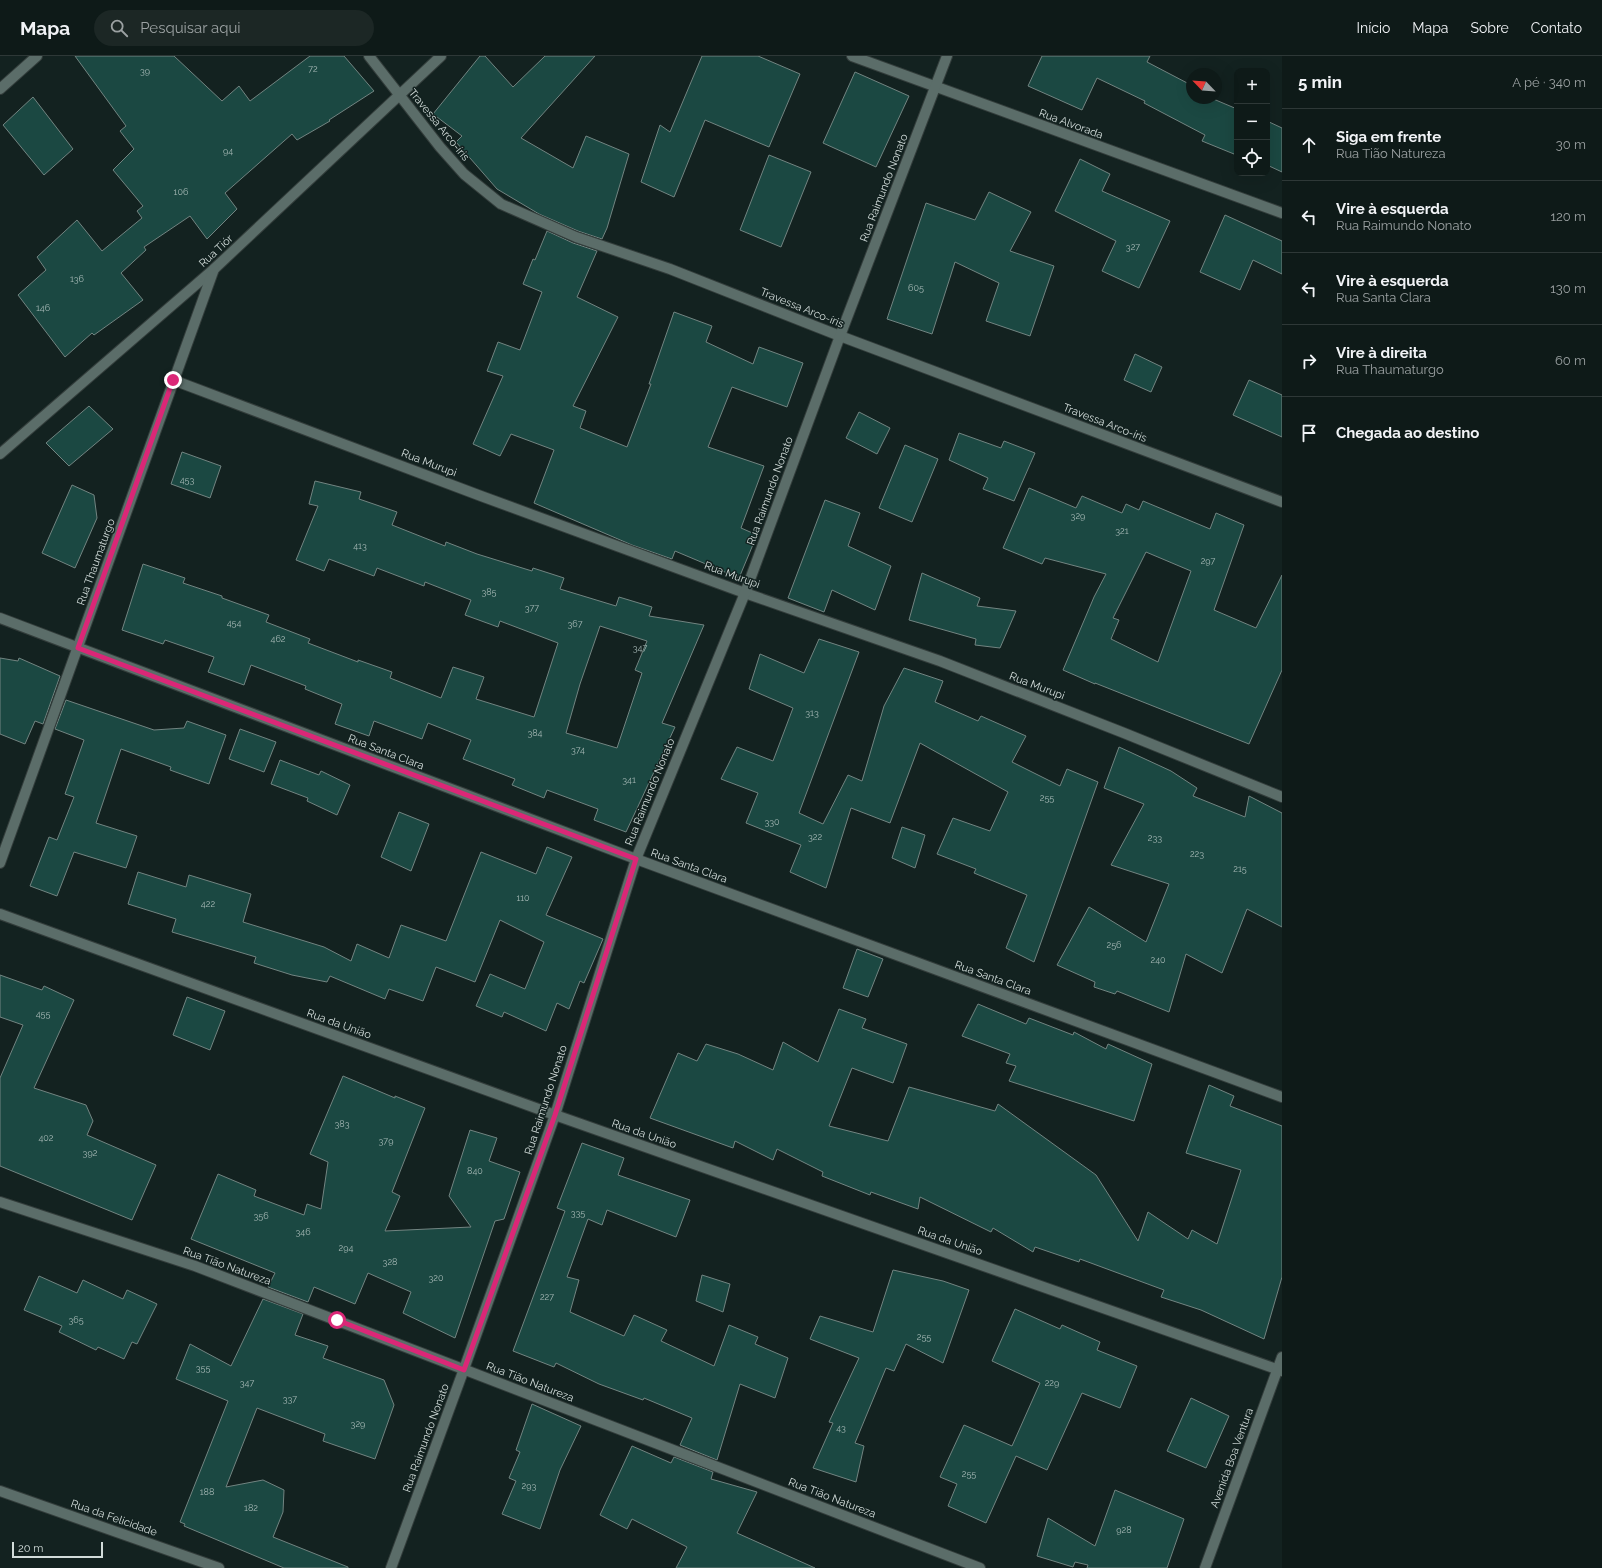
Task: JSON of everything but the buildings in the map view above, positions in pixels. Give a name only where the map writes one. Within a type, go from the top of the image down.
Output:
[{"type":"street","points":[[0,89],[37,56]]},
{"type":"street","name":"Travessa Arco-íris","points":[[369,56],[440,147],[464,174],[501,204],[576,237],[670,269],[840,336],[1282,502]]},
{"type":"street","name":"Rua Tiór","points":[[0,454],[214,269],[441,56]]},
{"type":"street","name":"Rua Alvorada","points":[[852,56],[935,88],[1282,213]]},
{"type":"street","name":"Rua Raimundo Nonato","points":[[391,1568],[464,1370],[555,1115],[636,859],[745,593],[840,336],[947,56]]},
{"type":"street","name":"Rua Thaumaturgo","points":[[0,863],[214,269]]},
{"type":"street","name":"Rua Murupi","points":[[173,380],[481,496],[745,593],[940,661],[1282,797]]},
{"type":"street","name":"Rua Santa Clara","points":[[0,618],[636,859],[1282,1097]]},
{"type":"street","name":"Rua da União","points":[[0,914],[555,1115],[1280,1370]]},
{"type":"street","name":"Rua Tião Natureza","points":[[0,1202],[195,1266],[980,1568]]},
{"type":"street","name":"Avenida Boa Ventura","points":[[1205,1568],[1280,1370],[1282,1357]]},
{"type":"street","name":"Rua da Felicidade","points":[[0,1491],[220,1568]]},
{"type":"route","points":[[173,380],[78,648],[636,859],[555,1115],[464,1370],[337,1320]]}]
